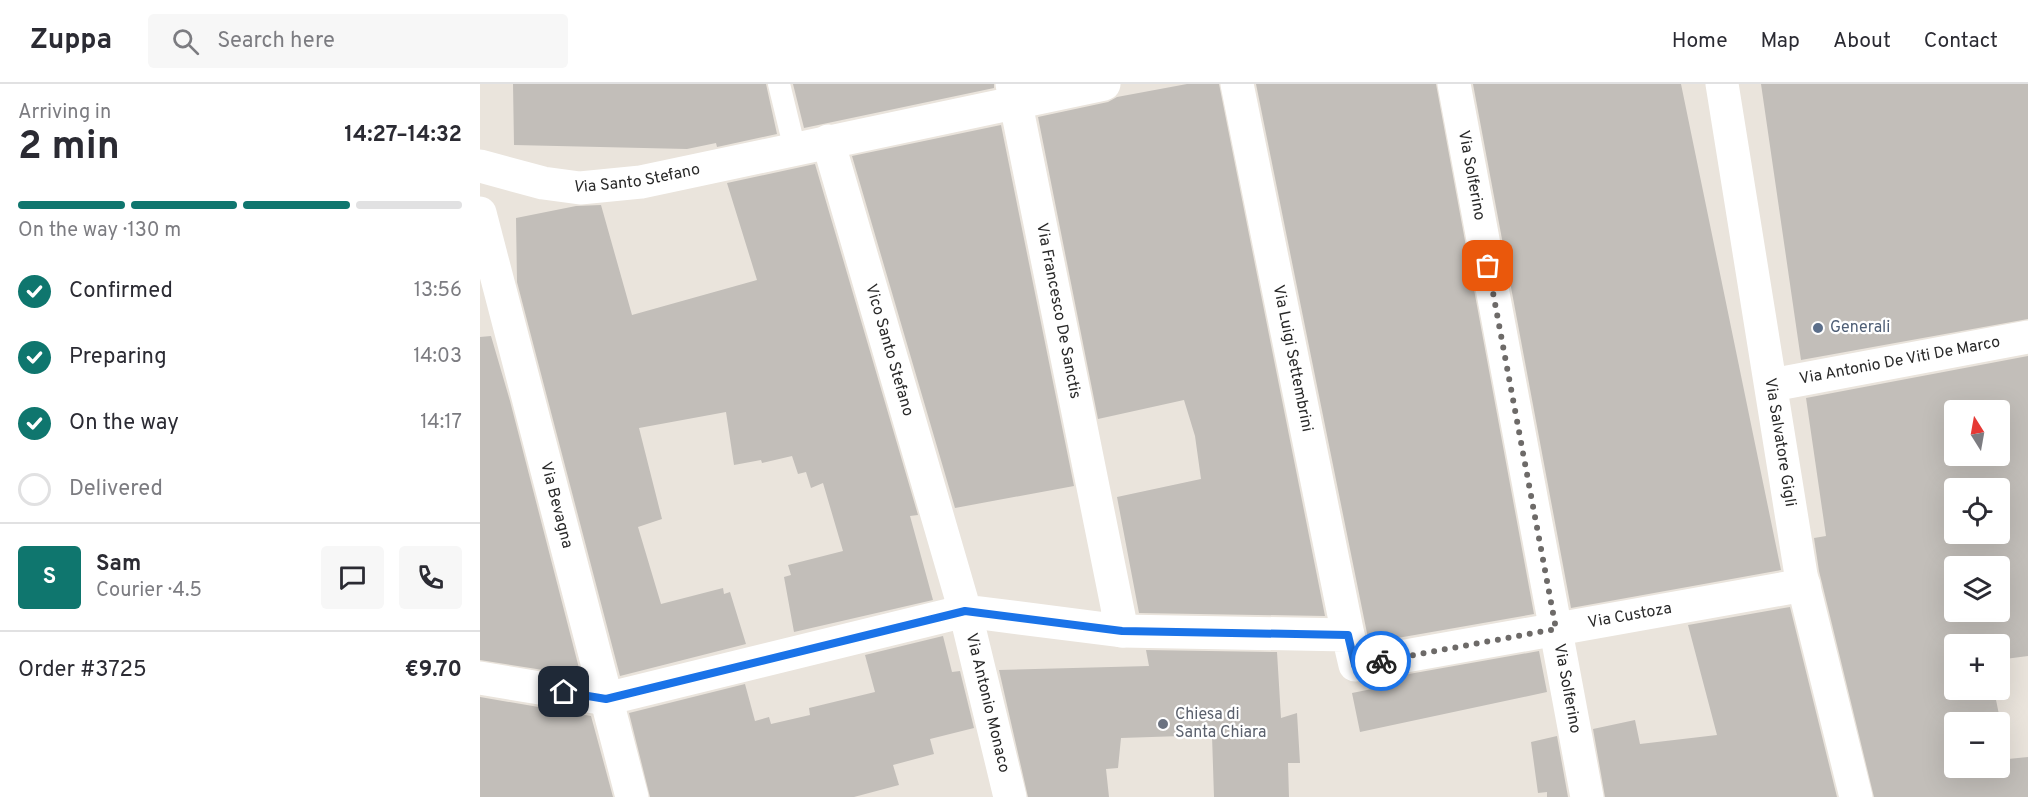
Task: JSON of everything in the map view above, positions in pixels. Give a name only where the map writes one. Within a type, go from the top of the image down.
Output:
[{"type":"street","name":"Via Santo Stefano","points":[[480,166],[543,183],[580,188],[641,182],[795,150],[1014,93],[1104,84]]},
{"type":"street","name":"Via Luigi Settembrini","points":[[1237,84],[1348,635]]},
{"type":"street","name":"Via Solferino","points":[[1454,84],[1587,797]]},
{"type":"street","name":"Via Salvatore Gigli","points":[[1722,84],[1804,585],[1856,797]]},
{"type":"street","name":"Via Francesco De Sanctis","points":[[1014,93],[1122,631]]},
{"type":"street","name":"Vico Santo Stefano","points":[[828,141],[965,611]]},
{"type":"street","name":"Via Bevagna","points":[[480,213],[632,797]]},
{"type":"street","name":"Via Antonio De Viti De Marco","points":[[1772,385],[2028,337]]},
{"type":"street","name":"Via Custoza","points":[[1348,635],[1355,665],[1804,585]]},
{"type":"street","points":[[480,678],[606,699],[965,611],[1122,631],[1348,635]]},
{"type":"street","name":"Via Antonio Monaco","points":[[965,611],[1010,797]]},
{"type":"lane","points":[[779,84],[795,150]]},
{"type":"building","points":[[513,84],[766,84],[777,134],[717,147],[716,143],[687,149],[514,145]]},
{"type":"building","points":[[793,84],[994,84],[994,88],[804,128]]},
{"type":"building","points":[[1187,84],[1219,84],[1325,616],[1139,613],[1117,497],[1201,479],[1195,436],[1184,400],[1098,419],[1038,117],[1108,102],[1117,97]]},
{"type":"building","points":[[1256,84],[1436,84],[1534,614],[1369,643]]},
{"type":"building","points":[[1473,84],[1681,84],[1781,570],[1571,608]]},
{"type":"building","points":[[1761,84],[2028,84],[2028,319],[1801,360]]},
{"type":"building","points":[[1001,125],[1074,486],[955,508],[852,156]]},
{"type":"building","points":[[815,164],[918,515],[910,516],[933,600],[794,632],[784,577],[791,575],[788,565],[843,551],[823,483],[811,488],[806,472],[798,474],[792,456],[762,463],[761,460],[734,465],[726,412],[639,428],[662,519],[638,527],[661,604],[723,588],[724,594],[730,592],[746,644],[620,676],[517,282],[516,218],[576,206],[601,205],[632,315],[757,280],[727,183]]},
{"type":"building","points":[[491,336],[581,676],[480,660],[480,337]]},
{"type":"building","points":[[2028,356],[2028,656],[2010,658],[2010,634],[1944,634],[1944,700],[1996,700],[1998,712],[1944,712],[1944,778],[2010,778],[2010,759],[2028,757],[2028,797],[1874,797],[1819,571],[1814,538],[1826,536],[1806,398]]},
{"type":"building","points":[[1790,607],[1837,797],[1605,797],[1593,729],[1635,720],[1640,744],[1717,735],[1688,625]]},
{"type":"building","points":[[943,636],[952,672],[960,671],[974,728],[930,739],[934,754],[893,765],[899,785],[854,797],[650,797],[629,713],[745,684],[755,721],[769,717],[771,724],[810,715],[809,708],[875,692],[865,655]]},
{"type":"building","name":"Chiesa di Santa Chiara","points":[[1146,650],[1277,652],[1281,718],[1297,713],[1300,763],[1288,763],[1289,797],[1214,797],[1212,735],[1121,738],[1118,768],[1106,769],[1109,797],[1028,797],[999,670],[1149,666]]},
{"type":"building","points":[[1539,651],[1547,692],[1360,732],[1352,693],[1377,688],[1375,680]]},
{"type":"building","points":[[480,697],[591,716],[613,797],[480,797]]},
{"type":"building","points":[[1557,736],[1568,797],[1547,797],[1547,792],[1538,793],[1531,742]]},
{"type":"way so far","points":[[1381,661],[1556,629],[1488,266]]},
{"type":"place","name":"Generali","points":[[1818,328]]},
{"type":"place","name":"Chiesa di Santa Chiara","points":[[1163,724]]},
{"type":"route","points":[[564,692],[606,699],[965,611],[1122,631],[1348,635],[1355,665],[1381,661]]}]
